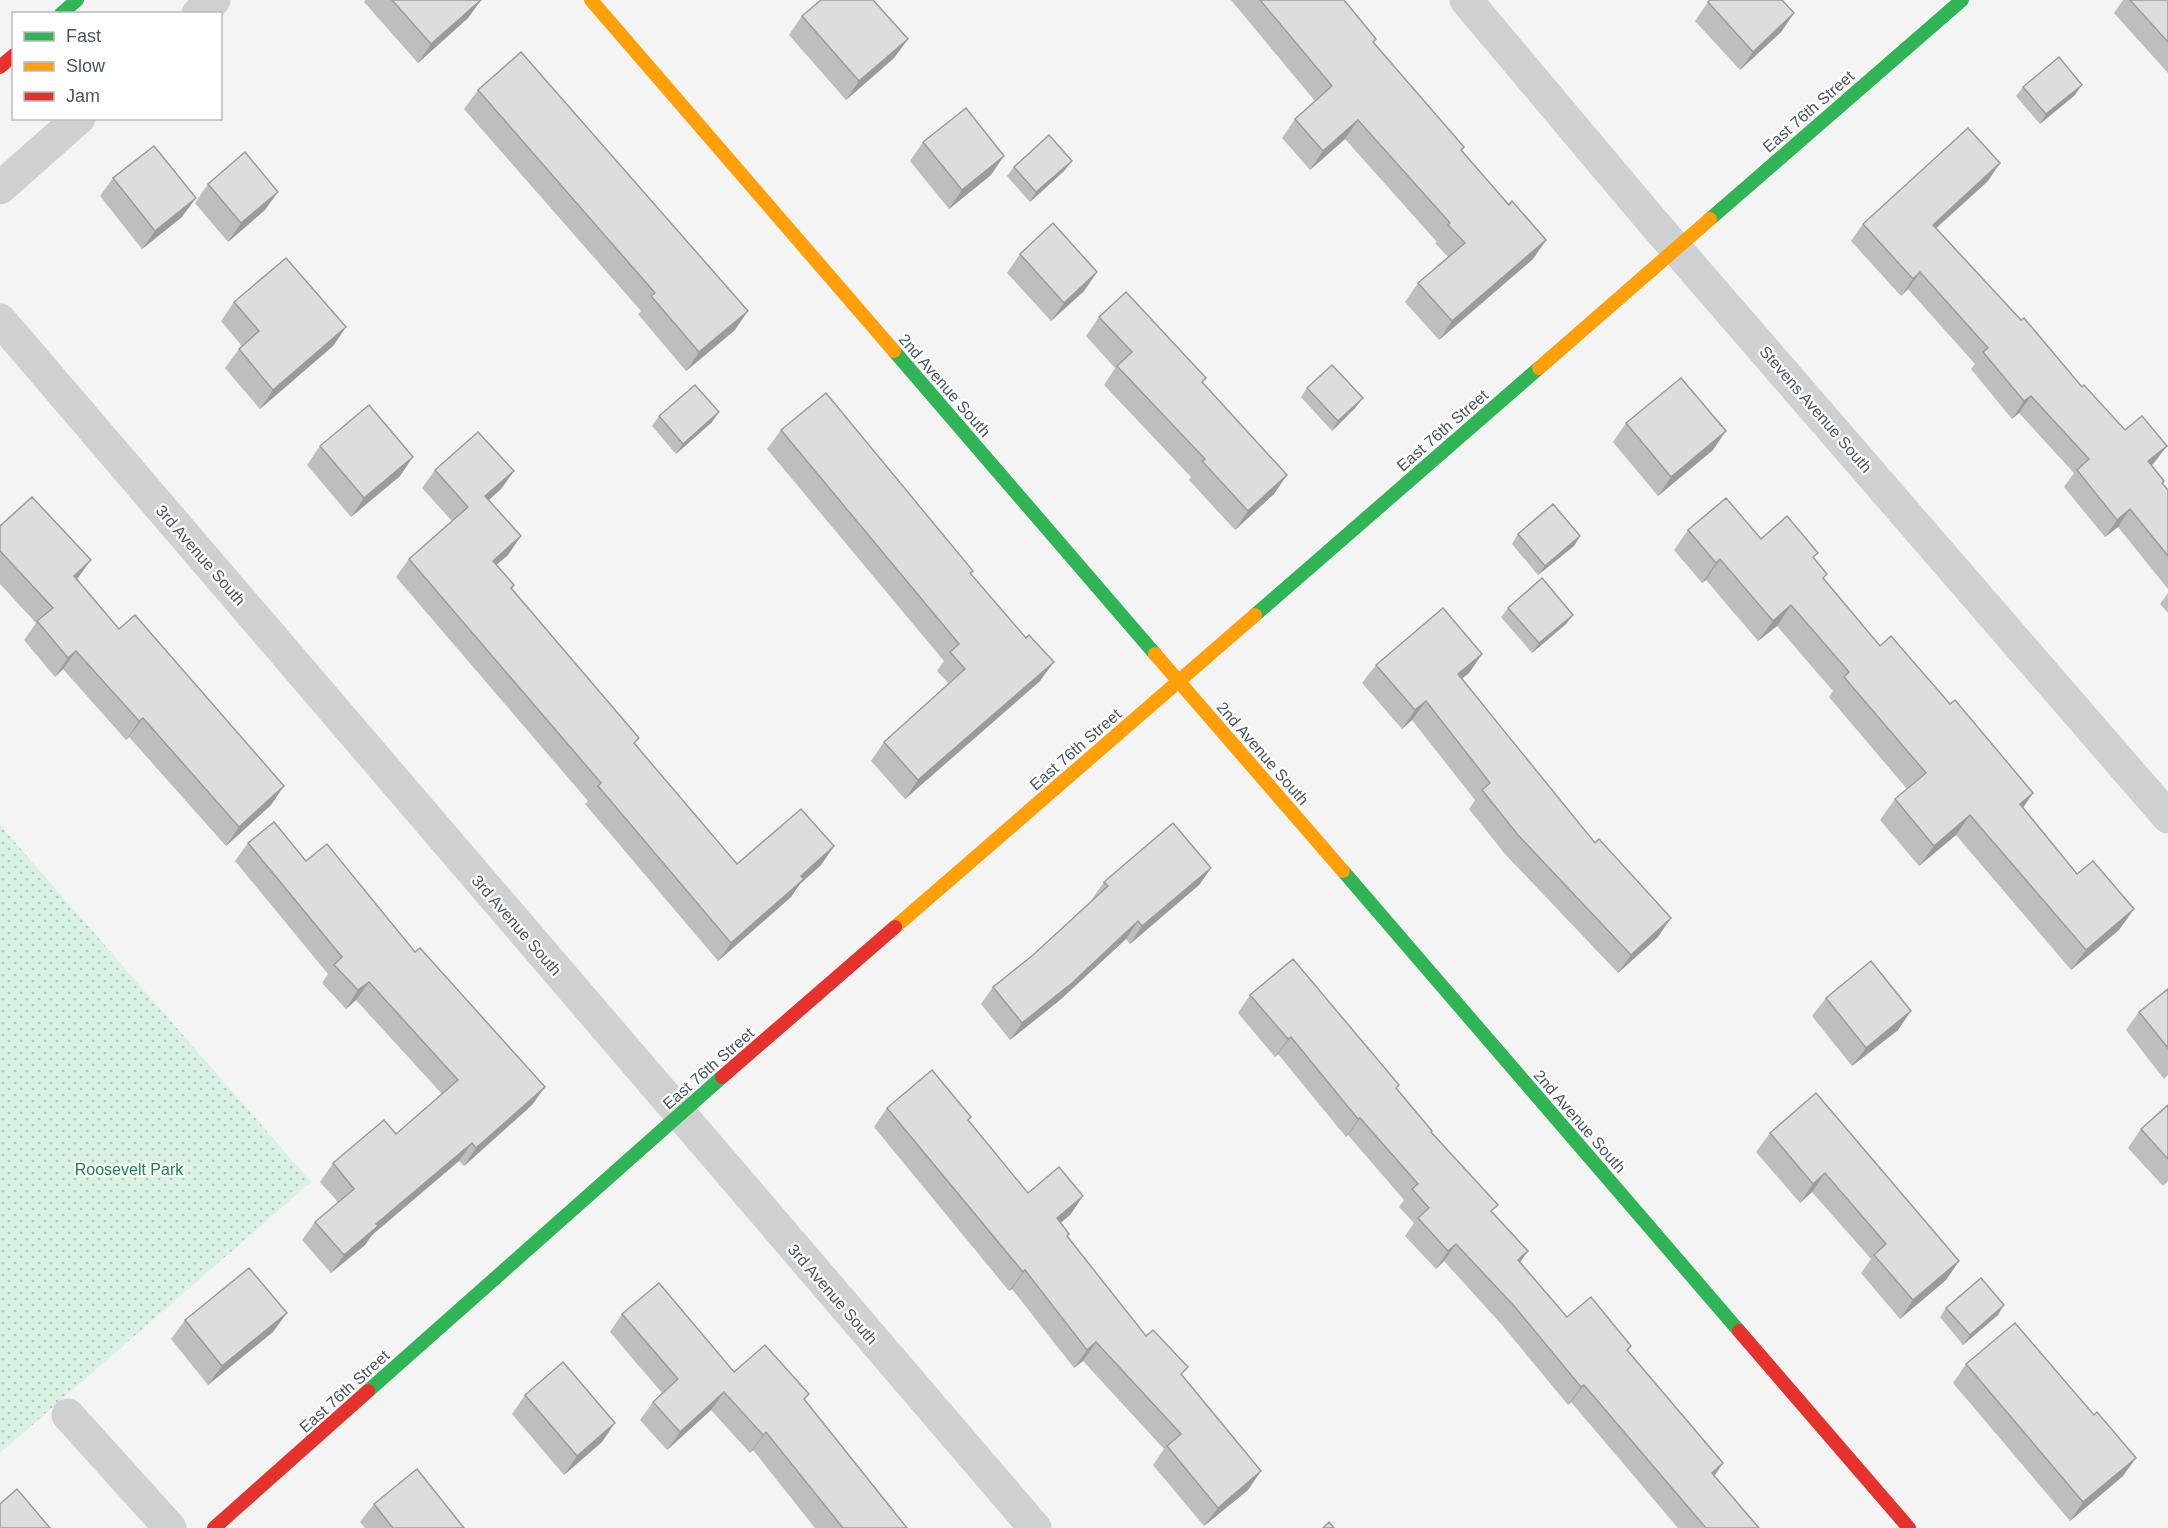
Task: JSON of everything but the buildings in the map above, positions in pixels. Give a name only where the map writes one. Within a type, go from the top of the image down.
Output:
[{"type":"street","points":[[63,12],[77,0]]},
{"type":"street","points":[[200,12],[214,0]]},
{"type":"street","name":"2nd Avenue South","points":[[591,0],[1909,1528]]},
{"type":"street","name":"Stevens Avenue South","points":[[1466,0],[1676,248],[2168,817]]},
{"type":"street","name":"East 76th Street","points":[[214,1528],[679,1115],[1962,0]]},
{"type":"street","points":[[0,67],[12,58]]},
{"type":"street","points":[[0,188],[77,120]]},
{"type":"street","name":"3rd Avenue South","points":[[0,320],[1035,1528]]},
{"type":"street","points":[[68,1415],[170,1528]]},
{"type":"green space","name":"Roosevelt Park","points":[[0,825],[311,1182],[0,1453]]},
{"type":"traffic: fast","points":[[63,12],[77,0]]},
{"type":"traffic: fast","points":[[1710,219],[1962,0]]},
{"type":"traffic: fast","points":[[894,351],[1155,654]]},
{"type":"traffic: fast","points":[[1255,615],[1539,368]]},
{"type":"traffic: fast","points":[[1343,871],[1739,1331]]},
{"type":"traffic: fast","points":[[368,1391],[722,1077]]},
{"type":"traffic: slow","points":[[591,0],[894,351]]},
{"type":"traffic: slow","points":[[1539,368],[1710,219]]},
{"type":"traffic: slow","points":[[895,927],[1255,615]]},
{"type":"traffic: slow","points":[[1155,654],[1343,871]]},
{"type":"traffic: jam","points":[[0,67],[12,57]]},
{"type":"traffic: jam","points":[[722,1077],[895,927]]},
{"type":"traffic: jam","points":[[1739,1331],[1909,1528]]},
{"type":"traffic: jam","points":[[214,1528],[368,1391]]}]
